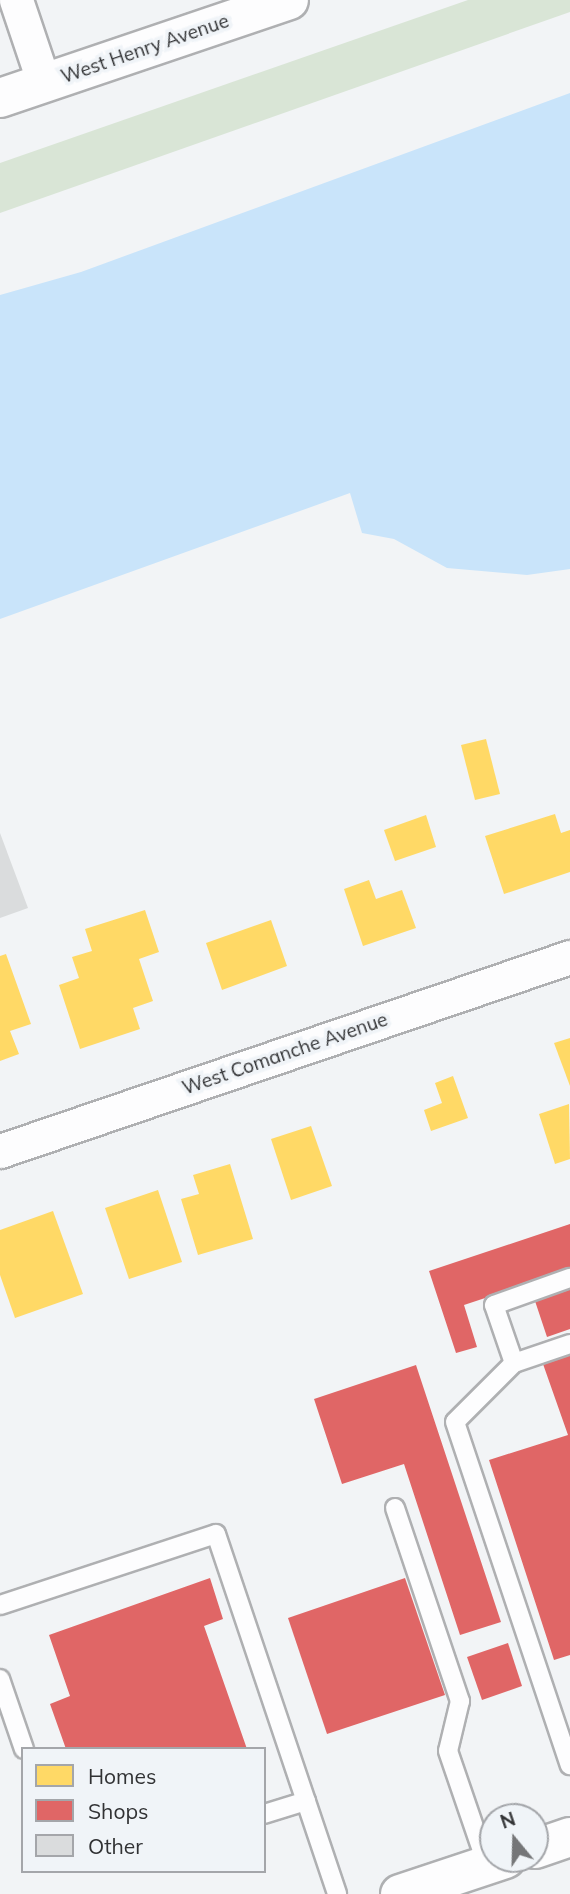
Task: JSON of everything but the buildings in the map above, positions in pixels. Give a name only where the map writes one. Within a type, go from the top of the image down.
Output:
[{"type":"street","points":[[16,0],[44,83]]},
{"type":"street","name":"West Henry Avenue","points":[[0,98],[289,0]]},
{"type":"street","name":"West Comanche Avenue","points":[[0,1151],[570,957]]},
{"type":"street","points":[[549,1845],[570,1838]]},
{"type":"street","points":[[400,1894],[479,1868]]},
{"type":"lane","points":[[514,1363],[494,1305],[570,1278]]},
{"type":"lane","points":[[570,1344],[514,1363],[455,1422],[570,1765]]},
{"type":"lane","points":[[395,1508],[460,1701],[448,1751],[479,1823]]},
{"type":"lane","points":[[0,1605],[216,1534],[337,1894]]},
{"type":"lane","points":[[0,1679],[23,1747]]},
{"type":"lane","points":[[266,1813],[306,1801]]},
{"type":"green space","points":[[468,0],[570,0],[570,12],[0,213],[0,163]]},
{"type":"water","points":[[570,93],[570,569],[527,575],[447,568],[394,539],[362,533],[350,493],[0,619],[0,295],[81,272]]}]
